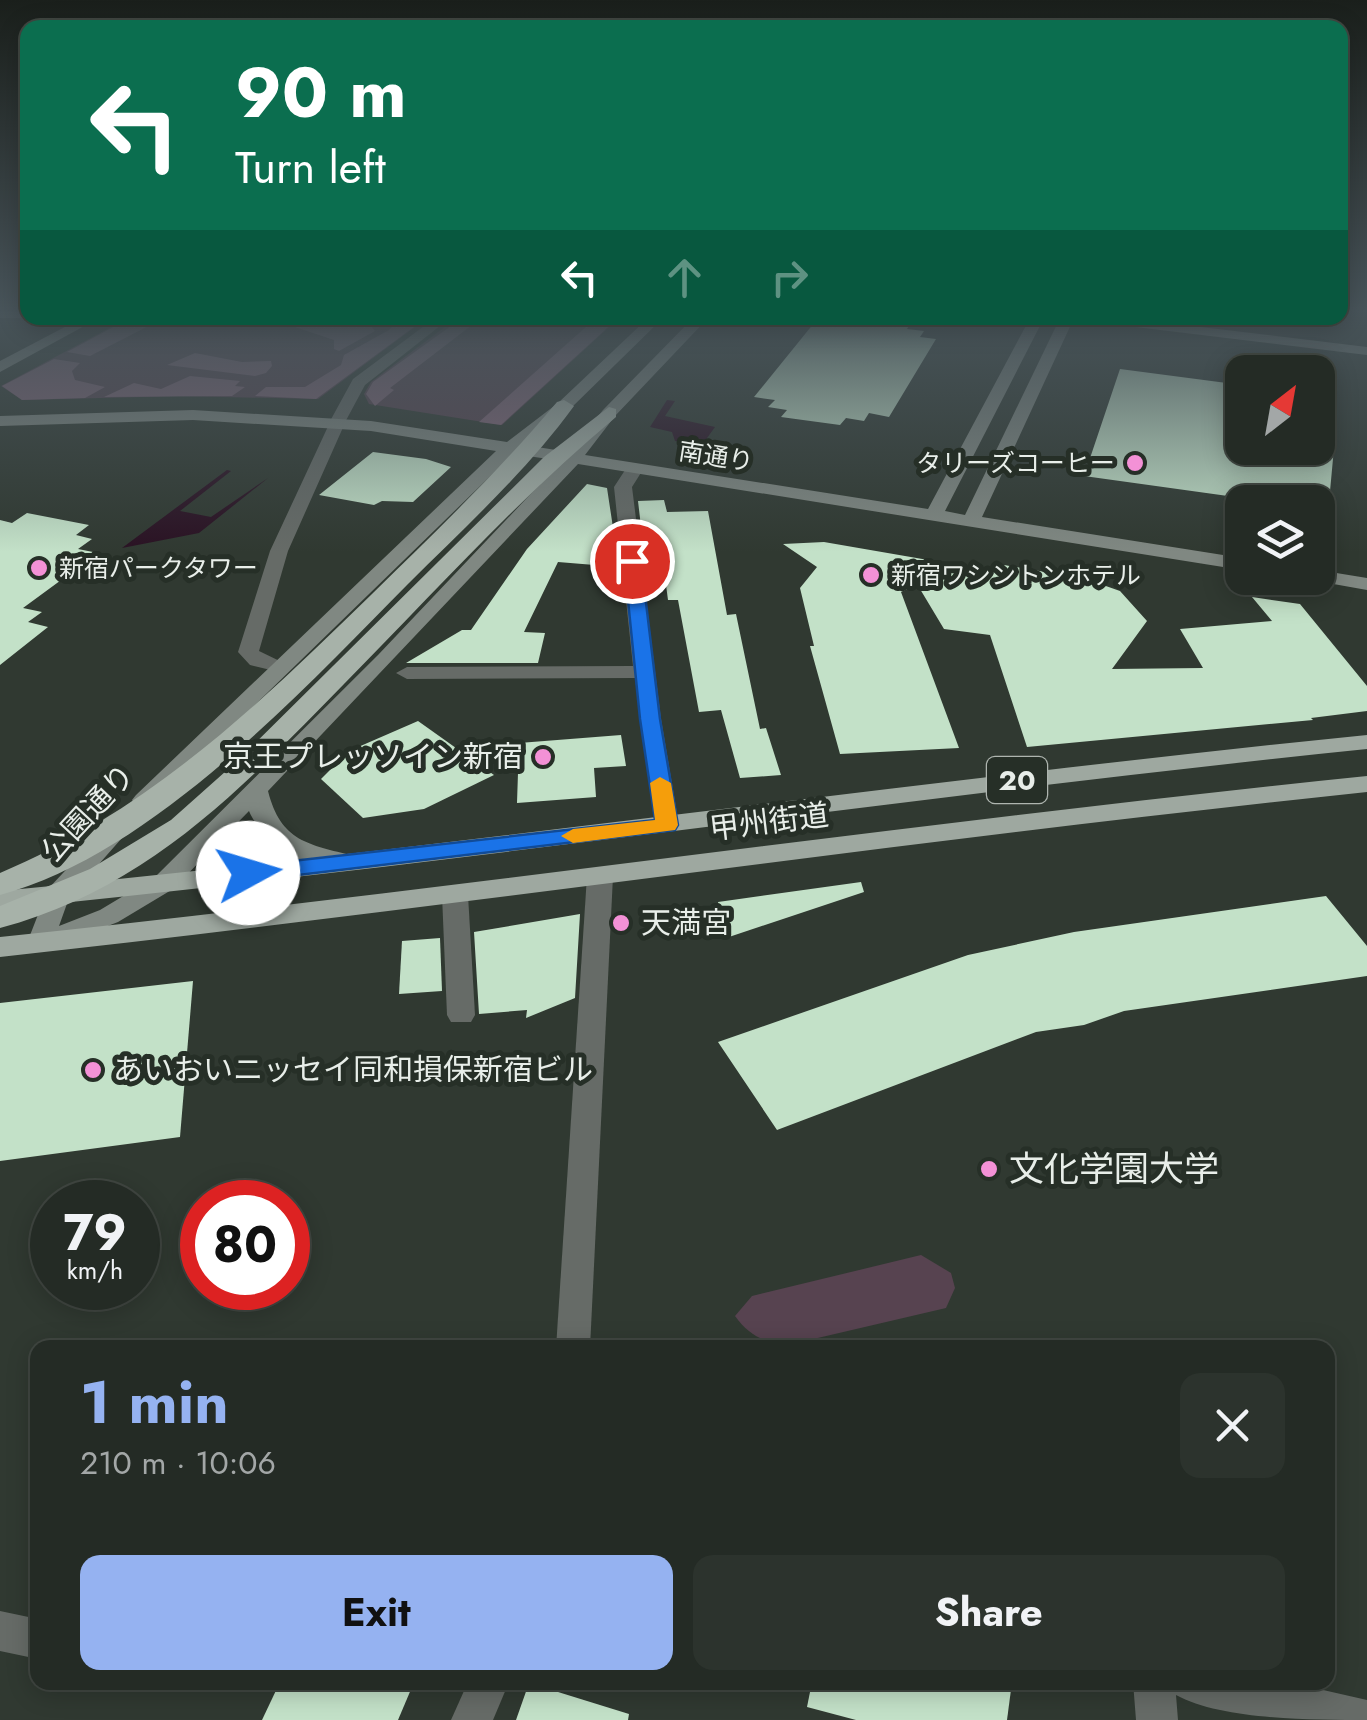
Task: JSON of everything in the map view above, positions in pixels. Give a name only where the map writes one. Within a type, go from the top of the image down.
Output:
[{"type":"highway","points":[[0,918],[101,876],[181,826],[246,769],[538,459],[564,406]]},
{"type":"highway","points":[[0,885],[98,841],[198,773],[538,459],[608,413]]},
{"type":"highway","name":"甲州街道","points":[[0,900],[667,825],[1086,771],[1367,742]]},
{"type":"highway","name":"甲州街道","points":[[0,947],[455,895],[1118,810],[1367,784]]},
{"type":"main road","name":"公園通り","points":[[40,943],[57,895],[157,786],[504,453],[579,391]]},
{"type":"main road","points":[[40,943],[109,916],[164,883],[257,792],[569,464],[629,391]]},
{"type":"main road","points":[[934,516],[999,391]]},
{"type":"main road","points":[[972,521],[1032,391]]},
{"type":"main road","name":"南通り","points":[[0,421],[193,415],[338,423],[1225,561]]},
{"type":"main road","points":[[1335,579],[1367,584]]},
{"type":"main road","points":[[257,792],[259,814],[270,832],[316,855],[346,862]]},
{"type":"street","points":[[279,666],[257,661],[248,652],[279,551],[355,391]]},
{"type":"street","points":[[634,468],[623,487],[667,825]]},
{"type":"street","points":[[407,673],[646,672]]},
{"type":"street","points":[[573,1340],[600,876]]},
{"type":"street","points":[[455,895],[461,1015]]},
{"type":"street","points":[[0,1631],[30,1637]]},
{"type":"street","points":[[472,1720],[486,1690]]},
{"type":"street","points":[[1155,1690],[1157,1720]]},
{"type":"street","points":[[1227,1690],[1364,1720]]},
{"type":"shaded area","points":[[9,391],[328,391],[318,399],[179,396],[22,400]]},
{"type":"shaded area","points":[[10,391],[97,391],[85,398],[22,400]]},
{"type":"shaded area","points":[[116,391],[239,391],[232,396],[104,397]]},
{"type":"shaded area","points":[[261,391],[327,391],[316,399],[255,396]]},
{"type":"shaded area","points":[[368,391],[392,391],[375,406]]},
{"type":"shaded area","points":[[514,391],[538,391],[501,425],[479,422]]},
{"type":"shaded area","points":[[539,391],[502,425],[369,404],[364,394]]},
{"type":"shaded area","points":[[667,400],[675,401],[665,416],[715,427],[702,445],[675,441],[672,432],[650,427]]},
{"type":"shaded area","points":[[227,470],[231,471],[180,511],[211,517],[268,478],[199,533],[122,548]]},
{"type":"shaded area","points":[[921,1255],[951,1273],[955,1288],[946,1308],[809,1340],[766,1340],[747,1329],[735,1316],[752,1296]]},
{"type":"building","points":[[759,391],[905,391],[889,417],[869,413],[864,421],[846,418],[840,425],[781,417],[787,410],[768,407],[775,400],[754,397]]},
{"type":"building","points":[[1113,391],[1225,391],[1225,465],[1332,465],[1331,485],[1225,485],[1225,496],[1084,476]]},
{"type":"building","points":[[373,452],[426,459],[451,467],[413,502],[382,501],[374,505],[319,495]]},
{"type":"building","points":[[587,484],[607,488],[619,567],[558,562],[524,632],[545,633],[538,663],[406,663],[462,630],[471,630],[527,549]]},
{"type":"building","points":[[664,500],[667,512],[708,511],[727,615],[736,614],[760,729],[766,728],[781,775],[740,778],[721,710],[699,712],[678,600],[668,600],[664,570],[646,569],[638,501]]},
{"type":"building","name":"新宿パークタワー","points":[[27,513],[89,525],[76,535],[92,539],[78,549],[98,553],[23,608],[42,612],[28,622],[48,627],[0,665],[0,520],[12,523]]},
{"type":"building","points":[[824,542],[986,570],[1004,565],[1086,579],[1120,591],[1147,621],[1112,669],[1203,668],[1180,629],[1272,621],[1252,597],[1300,604],[1367,686],[1367,711],[1313,720],[1027,747],[990,635],[944,629],[917,584],[901,592],[959,748],[840,754],[810,646],[814,646],[800,588],[817,567],[783,544]]},
{"type":"building","points":[[418,721],[494,775],[424,809],[363,818],[321,779],[349,751]]},
{"type":"building","points":[[621,735],[626,766],[594,768],[596,797],[517,803],[519,743]]},
{"type":"building","points":[[861,882],[864,892],[726,938],[718,902]]},
{"type":"building","points":[[1326,896],[1367,946],[1367,976],[1124,1011],[1084,1025],[1036,1032],[777,1130],[718,1042],[968,955],[1074,932]]},
{"type":"building","points":[[580,914],[575,998],[526,1018],[527,1010],[479,1014],[474,932]]},
{"type":"building","points":[[440,938],[442,991],[399,994],[402,941]]},
{"type":"building","name":"あいおいニッセイ同和損保新宿ビル","points":[[193,981],[180,1137],[0,1161],[0,1003]]},
{"type":"building","points":[[276,1690],[411,1690],[398,1720],[262,1720]]},
{"type":"building","points":[[527,1690],[552,1690],[629,1714],[628,1720],[516,1720]]},
{"type":"building","points":[[810,1690],[1011,1690],[1007,1720],[856,1720],[807,1707]]},
{"type":"slow traffic","points":[[573,836],[667,825],[660,783]]},
{"type":"place","name":"タリーズコーヒー","points":[[1135,463]]},
{"type":"place","name":"新宿パークタワー","points":[[39,568]]},
{"type":"place","name":"新宿ワシントンホテル","points":[[871,575]]},
{"type":"place","name":"京王プレッソイン新宿","points":[[543,757]]},
{"type":"place","name":"天満宮","points":[[621,923]]},
{"type":"place","name":"あいおいニッセイ同和損保新宿ビル","points":[[93,1070]]},
{"type":"place","name":"文化学園大学","points":[[989,1169]]},
{"type":"route","points":[[248,873],[667,825],[632,561]]}]
